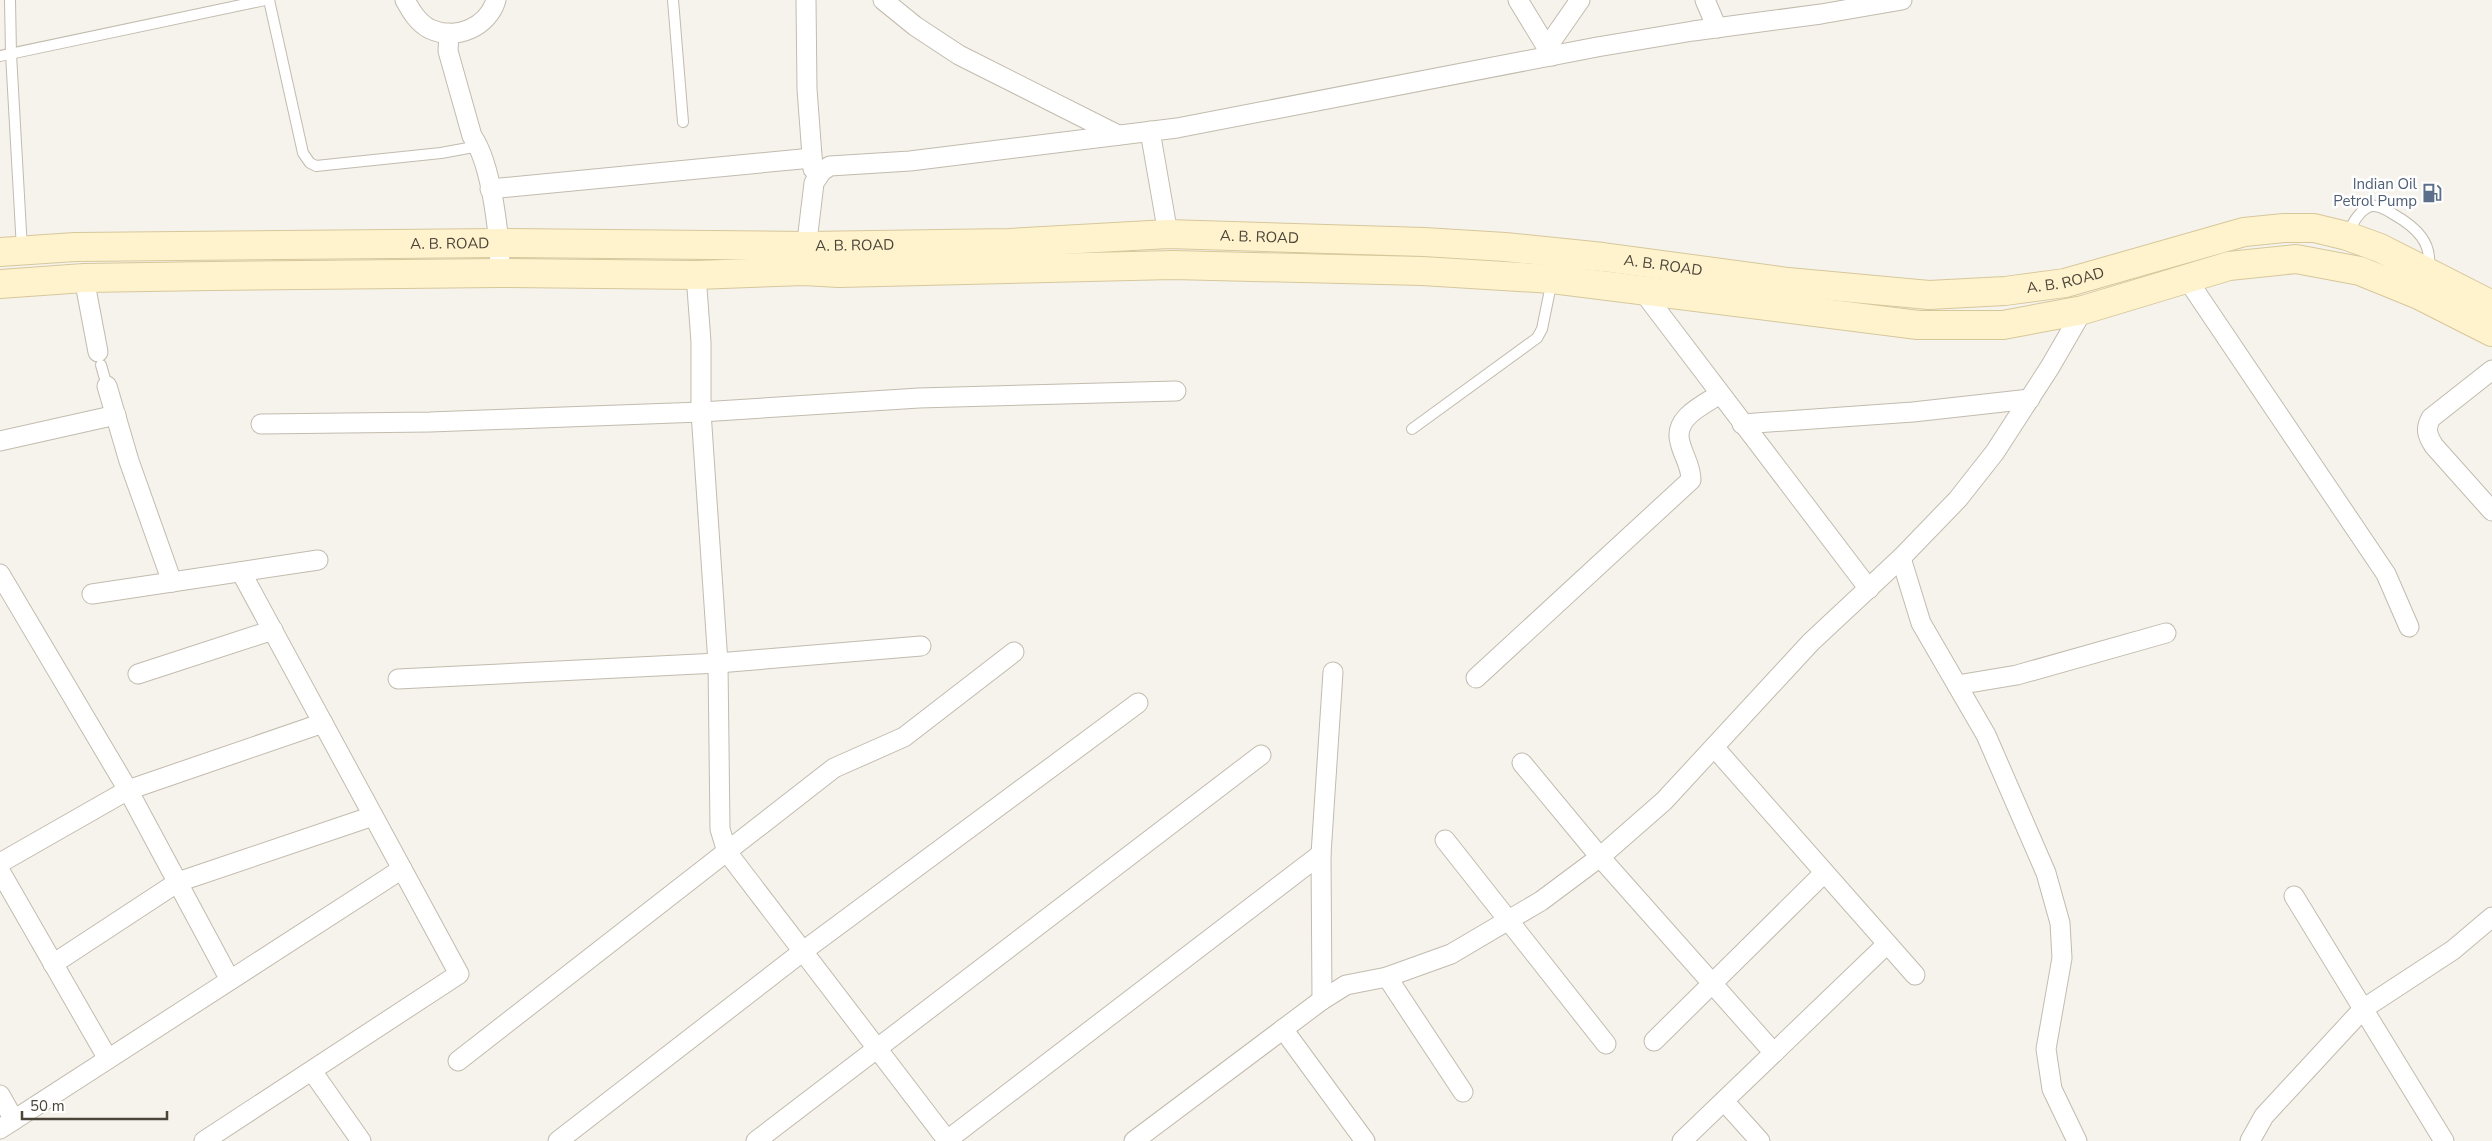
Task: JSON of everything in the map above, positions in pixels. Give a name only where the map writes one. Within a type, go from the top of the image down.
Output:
[{"type":"main road","name":"A. B. ROAD","points":[[0,284],[84,278],[500,272],[696,275],[805,259],[1009,243],[1168,234],[1424,242],[1505,247],[1603,257],[1788,282],[1929,295],[2005,291],[2066,283],[2244,232],[2284,228],[2314,228],[2347,236],[2380,248],[2492,305]]},
{"type":"main road","name":"A. B. ROAD","points":[[11,251],[75,247],[500,243],[805,259],[839,273],[1173,265],[1422,271],[1552,279],[1918,325],[2003,325],[2083,310],[2229,266],[2296,259],[2360,270],[2419,295],[2492,332]]},
{"type":"street","points":[[405,0],[415,17],[430,29],[449,34],[467,31],[481,23],[494,6],[496,0]]},
{"type":"street","points":[[805,259],[814,183],[807,89],[806,0]]},
{"type":"street","points":[[884,0],[915,26],[959,55],[1118,135]]},
{"type":"street","points":[[1518,0],[1550,51]]},
{"type":"street","points":[[1550,51],[1580,0]]},
{"type":"street","points":[[1705,0],[1717,28]]},
{"type":"street","points":[[814,183],[822,171],[830,166],[910,161],[1177,128],[1550,51],[1597,47],[1693,31],[1821,14],[1902,0]]},
{"type":"street","points":[[449,34],[459,46],[482,136],[479,146],[490,189],[500,243],[500,272]]},
{"type":"street","points":[[1150,131],[1168,234]]},
{"type":"street","points":[[490,189],[812,158]]},
{"type":"street","points":[[696,275],[701,342],[701,412],[718,663],[718,813],[727,852],[947,1141],[1320,854]]},
{"type":"street","points":[[84,278],[102,369],[130,461],[172,582]]},
{"type":"street","points":[[2188,279],[2386,574],[2409,628]]},
{"type":"street","points":[[1641,289],[1868,589]]},
{"type":"street","points":[[1134,1141],[1322,1000],[1346,985],[1387,977],[1451,954],[1541,901],[1600,857],[1664,802],[1811,642],[1901,558],[1958,499],[1995,452],[2030,399],[2083,310]]},
{"type":"street","points":[[2492,370],[2431,418],[2427,425],[2427,435],[2434,446],[2492,511]]},
{"type":"street","points":[[261,424],[430,422],[701,412],[919,398],[1176,392]]},
{"type":"street","points":[[1476,678],[1691,480],[1691,467],[1679,441],[1678,428],[1684,419],[1720,394]]},
{"type":"street","points":[[1742,424],[1913,412],[2030,399]]},
{"type":"street","points":[[0,441],[116,415]]},
{"type":"street","points":[[1901,558],[1921,623],[1986,736],[2046,873],[2060,923],[2062,958],[2046,1049],[2052,1089],[2077,1141]]},
{"type":"street","points":[[92,594],[318,560]]},
{"type":"street","points":[[204,1141],[459,974],[241,572]]},
{"type":"street","points":[[0,574],[128,790],[230,980]]},
{"type":"street","points":[[138,674],[273,630]]},
{"type":"street","points":[[1957,685],[2017,674],[2166,633]]},
{"type":"street","points":[[398,679],[718,663],[921,646]]},
{"type":"street","points":[[458,1061],[834,768],[904,737],[1014,652]]},
{"type":"street","points":[[1322,1000],[1320,854],[1333,672]]},
{"type":"street","points":[[558,1141],[802,952],[1138,703]]},
{"type":"street","points":[[0,863],[128,790],[323,723]]},
{"type":"street","points":[[1714,747],[1914,975]]},
{"type":"street","points":[[756,1141],[1261,755]]},
{"type":"street","points":[[1522,763],[1600,857],[1774,1053]]},
{"type":"street","points":[[53,964],[178,882],[374,816]]},
{"type":"street","points":[[1446,840],[1507,921],[1606,1044]]},
{"type":"street","points":[[0,1095],[7,1124],[402,869]]},
{"type":"street","points":[[0,871],[108,1059]]},
{"type":"street","points":[[1654,1041],[1824,873]]},
{"type":"street","points":[[2294,896],[2444,1141]]},
{"type":"street","points":[[2250,1141],[2264,1116],[2363,1009],[2453,950],[2492,917]]},
{"type":"street","points":[[1682,1141],[1888,944]]},
{"type":"street","points":[[1387,977],[1464,1092]]},
{"type":"street","points":[[1283,1029],[1365,1141]]},
{"type":"street","points":[[312,1070],[362,1141]]},
{"type":"street","points":[[1724,1101],[1760,1141]]},
{"type":"lane","points":[[10,0],[5,55],[11,251]]},
{"type":"lane","points":[[5,55],[246,2],[265,0]]},
{"type":"lane","points":[[269,0],[303,152],[310,163],[316,166],[441,153],[479,146]]},
{"type":"lane","points":[[673,0],[682,122]]},
{"type":"lane","points":[[2347,236],[2361,213],[2372,206],[2383,208],[2409,223],[2421,234],[2428,247],[2430,260],[2428,272]]},
{"type":"lane","points":[[1412,429],[1536,338],[1542,328],[1552,279]]},
{"type":"place","name":"Indian Oil Petrol Pump","points":[[2432,193]]}]
